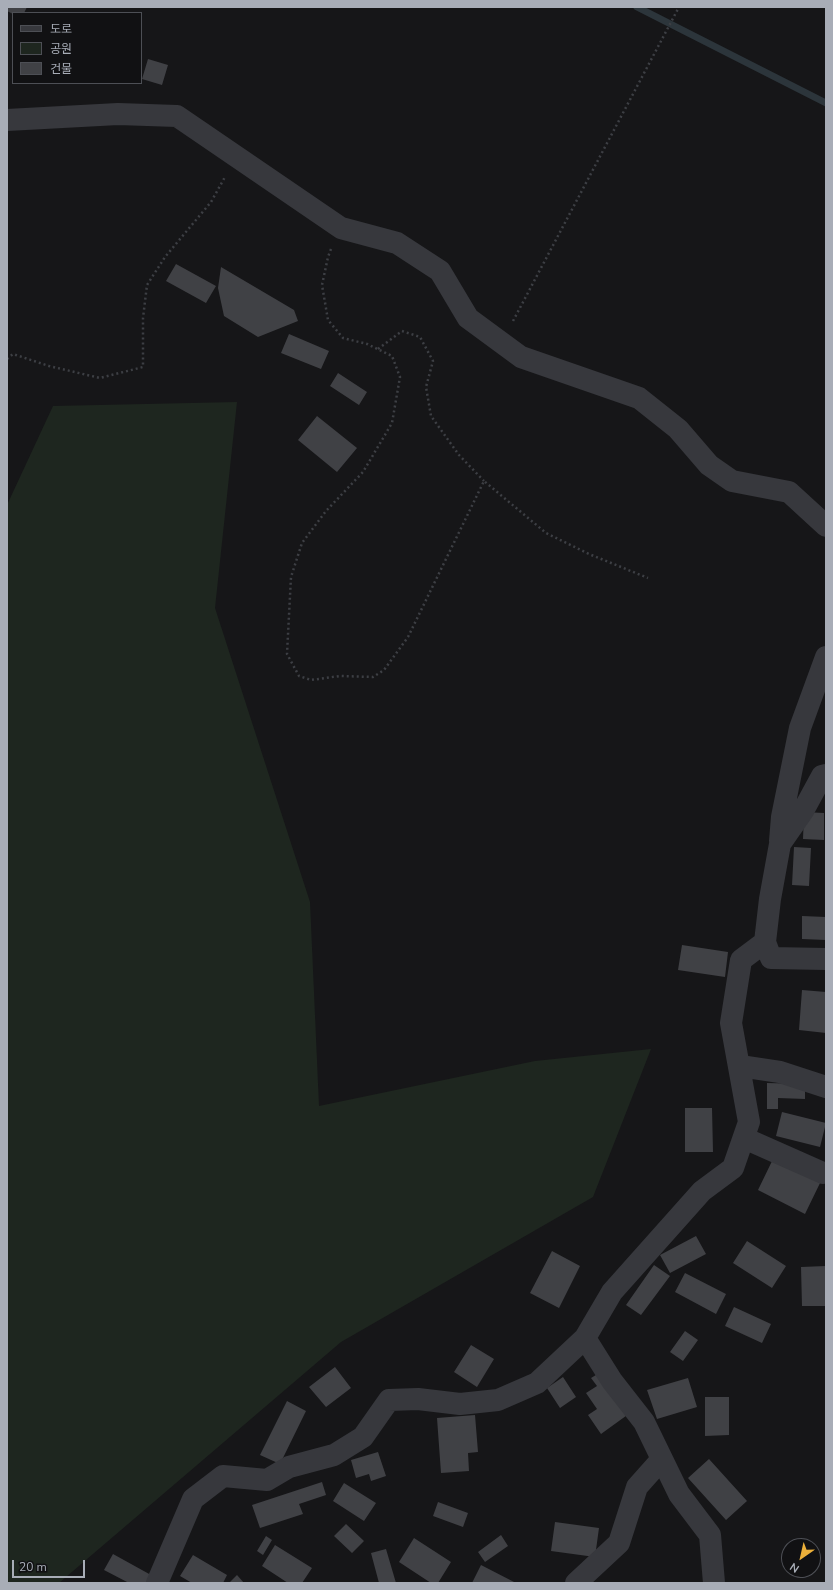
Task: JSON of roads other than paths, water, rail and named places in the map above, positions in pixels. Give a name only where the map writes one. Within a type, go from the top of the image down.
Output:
[{"type":"street","points":[[7,120],[118,114],[176,116],[341,228],[397,243],[440,271],[468,318],[521,357],[639,398],[678,429],[709,465],[732,480],[789,492],[826,526]]},
{"type":"street","points":[[826,657],[800,728],[782,817],[780,844],[770,898],[765,942],[771,958],[826,959]]},
{"type":"street","points":[[780,844],[803,810],[822,776],[826,775]]},
{"type":"street","points":[[157,1583],[193,1499],[223,1476],[267,1480],[289,1468],[334,1455],[363,1437],[389,1400],[418,1399],[460,1404],[498,1400],[537,1383],[585,1338],[612,1292],[702,1191],[733,1168],[750,1122],[731,1023],[741,960],[765,942]]},
{"type":"street","points":[[740,1066],[780,1072],[826,1087]]},
{"type":"street","points":[[744,1138],[823,1173]]},
{"type":"street","points":[[585,1338],[612,1381],[644,1422],[661,1460],[679,1494],[710,1536],[714,1583]]},
{"type":"street","points":[[576,1583],[619,1543],[637,1487],[661,1460]]},
{"type":"waterway","points":[[637,7],[826,103]]}]
